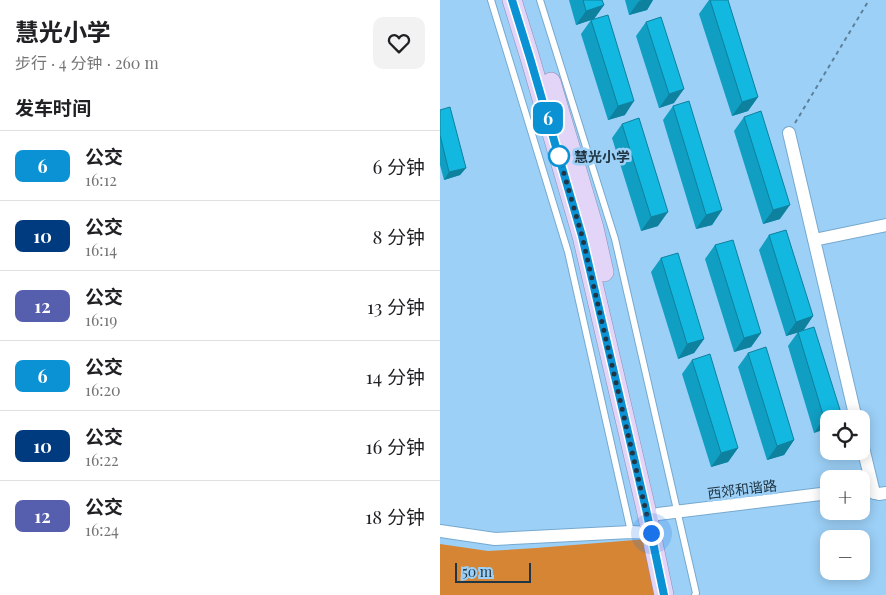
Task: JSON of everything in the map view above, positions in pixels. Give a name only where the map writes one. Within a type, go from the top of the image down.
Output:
[{"type":"main road","points":[[512,0],[582,236],[664,595]]},
{"type":"main road","points":[[525,0],[594,228],[676,595]]},
{"type":"street","points":[[788,133],[854,410]]},
{"type":"street","points":[[814,240],[886,225]]},
{"type":"street","points":[[868,460],[880,493]]},
{"type":"street","name":"西郊和谐路","points":[[658,514],[820,494]]},
{"type":"street","points":[[440,530],[495,539],[631,532],[651,533]]},
{"type":"lane","points":[[490,0],[568,252],[631,532]]},
{"type":"lane","points":[[540,0],[615,239],[695,595]]},
{"type":"path","points":[[788,133],[869,0]]},
{"type":"shaded area","points":[[647,539],[657,595],[440,595],[440,544],[488,551]]},
{"type":"building","points":[[583,0],[602,0],[604,5],[586,11]]},
{"type":"building","points":[[710,0],[728,0],[758,97],[742,102]]},
{"type":"building","points":[[608,15],[634,101],[618,106],[591,20]]},
{"type":"building","points":[[661,17],[684,89],[669,94],[646,22]]},
{"type":"building","points":[[689,101],[722,210],[706,215],[673,106]]},
{"type":"building","points":[[450,107],[466,168],[449,172],[440,135],[440,110]]},
{"type":"building","points":[[761,111],[790,205],[773,210],[744,117]]},
{"type":"building","points":[[639,118],[668,212],[651,217],[622,124]]},
{"type":"building","points":[[786,230],[813,316],[796,322],[769,235]]},
{"type":"building","points":[[733,240],[761,333],[744,338],[715,245]]},
{"type":"building","points":[[678,253],[704,339],[687,344],[661,258]]},
{"type":"building","points":[[814,327],[840,410],[822,410],[798,332]]},
{"type":"building","points":[[766,347],[794,440],[777,446],[748,353]]},
{"type":"building","points":[[710,354],[738,448],[721,453],[692,360]]},
{"type":"bus line","name":"6","points":[[512,0],[582,236],[646,509],[664,595]]},
{"type":"place","name":"慧光小学","points":[[559,156]]},
{"type":"route","points":[[559,156],[582,236],[651,533]]}]
